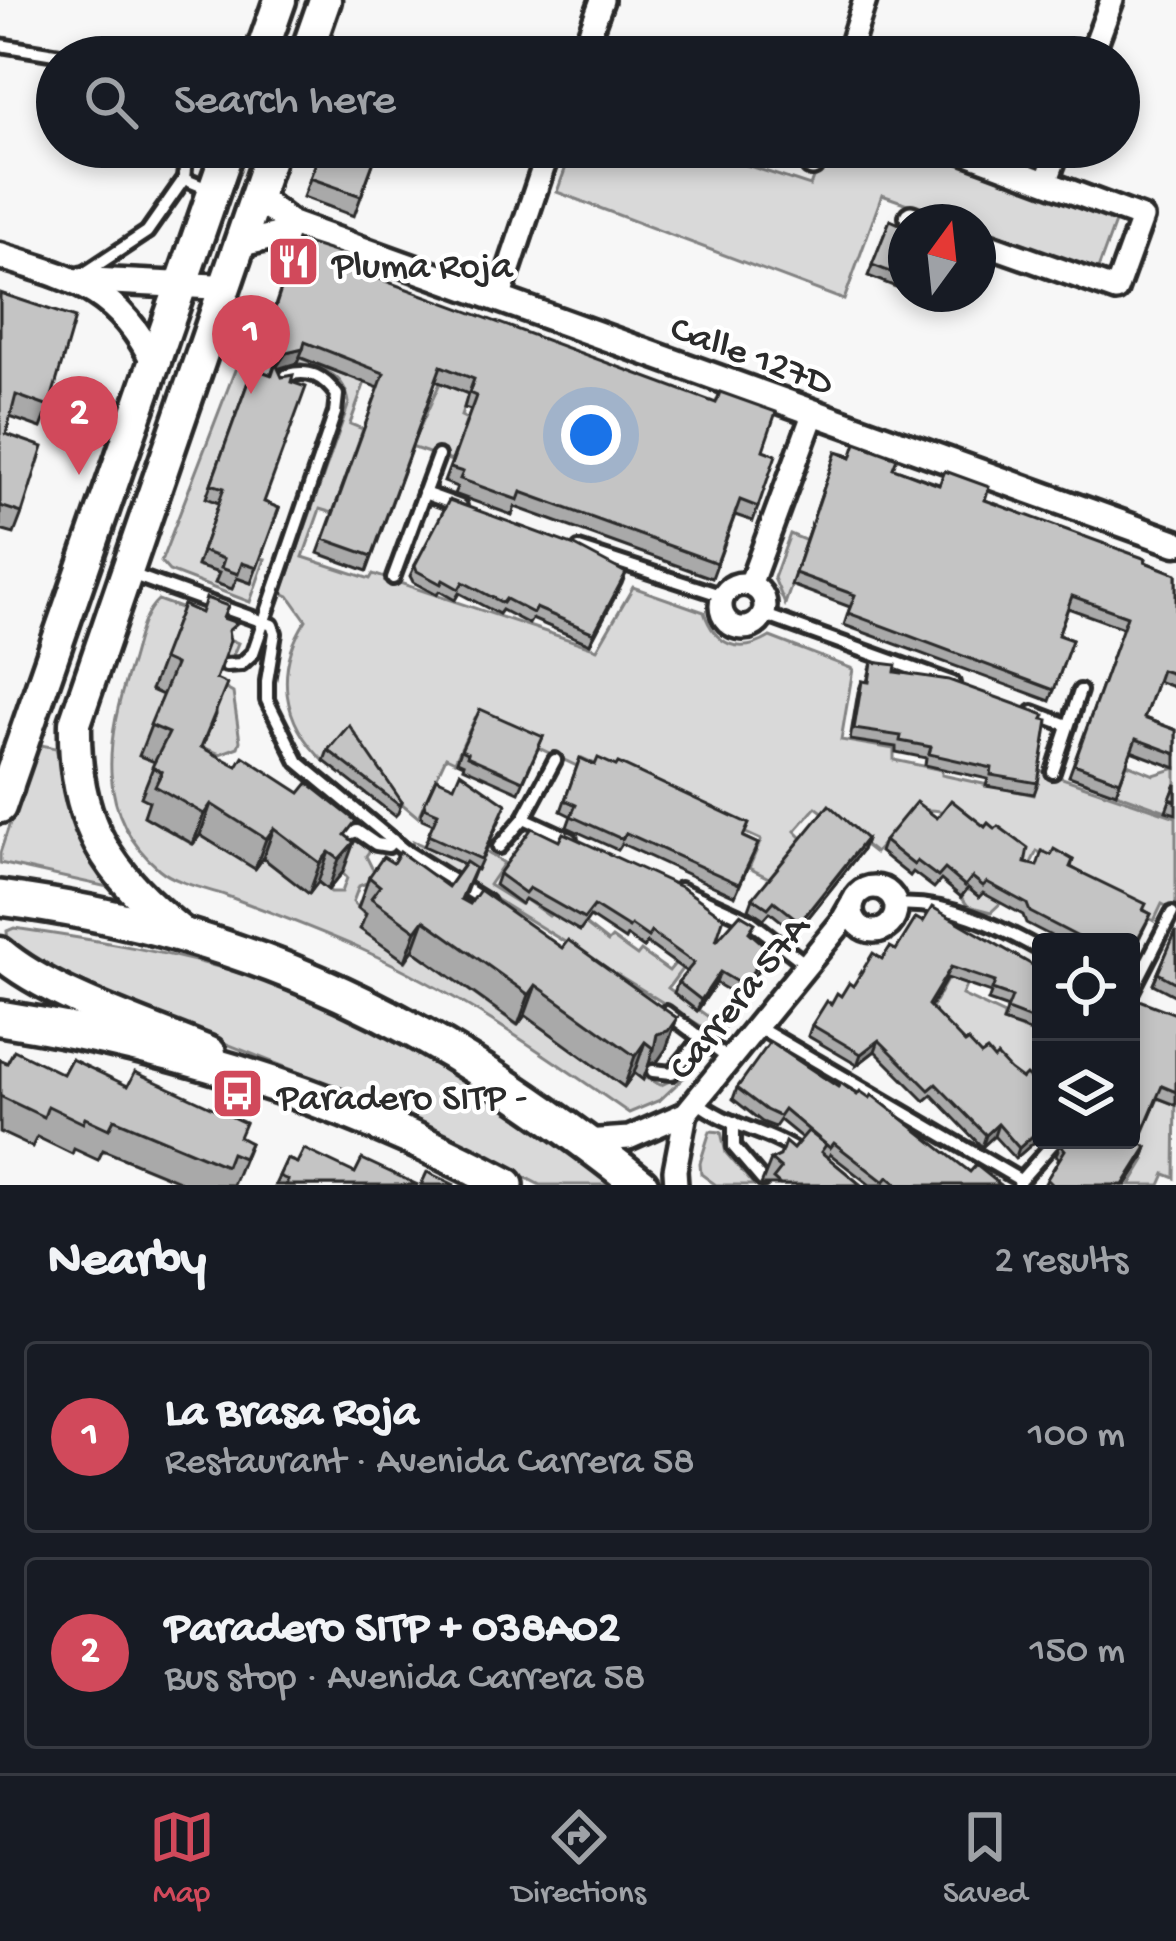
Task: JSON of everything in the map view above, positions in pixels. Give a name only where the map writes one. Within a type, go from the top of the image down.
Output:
[{"type":"main road","points":[[267,36],[280,0]]},
{"type":"main road","points":[[312,36],[325,0]]},
{"type":"main road","points":[[2,796],[180,285],[199,185],[212,168]]},
{"type":"main road","points":[[183,934],[142,901],[104,854],[90,828],[77,777],[75,723],[266,168]]},
{"type":"main road","points":[[0,898],[115,915],[332,986],[481,1068],[641,1185]]},
{"type":"main road","points":[[0,953],[59,988],[453,1156],[506,1185]]},
{"type":"main road","points":[[0,1018],[124,1040],[291,1088]]},
{"type":"street","points":[[589,36],[602,0]]},
{"type":"street","points":[[854,36],[865,0]]},
{"type":"street","points":[[1099,36],[1112,0]]},
{"type":"street","points":[[499,299],[543,168]]},
{"type":"street","points":[[996,247],[1115,290],[1142,218],[1012,168]]},
{"type":"street","points":[[1047,180],[1051,168]]},
{"type":"street","name":"Calle 127D","points":[[256,197],[278,217],[306,230],[1176,543]]},
{"type":"street","points":[[239,244],[306,230]]},
{"type":"street","points":[[0,256],[74,280],[103,296],[126,316],[154,362]]},
{"type":"street","points":[[74,280],[224,286]]},
{"type":"street","points":[[750,585],[814,412]]},
{"type":"street","points":[[750,585],[762,593],[764,615],[754,626],[738,628],[722,612],[723,596],[734,586],[750,585]]},
{"type":"street","name":"Carrera 57A","points":[[585,1141],[628,1138],[691,1107],[808,965],[852,926],[853,902],[862,890],[876,887],[889,893],[896,905],[894,919],[884,929],[852,926]]},
{"type":"street","name":"Carrera 57A","points":[[676,1185],[675,1170],[691,1107]]},
{"type":"lane","points":[[0,45],[36,51]]},
{"type":"lane","points":[[74,280],[147,232],[199,185],[194,168]]},
{"type":"lane","points":[[226,665],[248,659],[335,412],[337,395],[326,380],[303,371],[286,375],[281,383]]},
{"type":"lane","points":[[393,578],[438,456]]},
{"type":"lane","points":[[424,493],[467,509]]},
{"type":"lane","points":[[574,548],[723,596]]},
{"type":"lane","points":[[125,572],[272,625],[267,700],[298,762],[393,840],[494,906]]},
{"type":"lane","points":[[764,615],[963,687]]},
{"type":"lane","points":[[1053,772],[1080,691]]},
{"type":"lane","points":[[1025,710],[1067,725]]},
{"type":"lane","points":[[499,847],[524,818],[555,760]]},
{"type":"lane","points":[[524,818],[586,847]]},
{"type":"lane","points":[[339,838],[357,831],[381,847],[393,840]]},
{"type":"lane","points":[[670,884],[749,920],[808,965]]},
{"type":"lane","points":[[896,905],[917,904],[993,924],[1032,945]]},
{"type":"lane","points":[[1140,975],[1172,913]]},
{"type":"lane","points":[[648,1001],[730,1060]]},
{"type":"lane","points":[[756,1026],[1018,1182],[1048,1149]]},
{"type":"lane","points":[[653,1071],[668,1075],[677,1070],[702,1037]]},
{"type":"lane","points":[[691,1107],[769,1134],[812,1161]]},
{"type":"lane","points":[[734,1122],[734,1147],[762,1180]]},
{"type":"shaded area","points":[[566,168],[756,168],[810,186],[817,168],[980,168],[1117,217],[1097,272],[996,236],[996,204],[907,204],[882,195],[844,300],[557,192]]},
{"type":"shaded area","points":[[247,339],[365,382],[350,424],[363,429],[333,513],[320,509],[303,557],[370,579],[373,574],[597,649],[633,587],[704,612],[715,632],[730,644],[748,646],[770,637],[853,669],[841,740],[894,749],[894,760],[942,770],[942,775],[1034,795],[1039,770],[1176,817],[1176,911],[1162,904],[1154,921],[1037,851],[1020,885],[991,912],[968,906],[961,897],[968,888],[979,897],[1016,852],[969,819],[944,811],[912,810],[875,853],[816,807],[795,831],[802,838],[769,878],[749,868],[761,840],[582,758],[577,766],[475,718],[455,761],[446,757],[418,817],[377,783],[344,737],[324,761],[291,712],[289,658],[306,620],[282,593],[349,403],[338,379],[299,363],[281,370],[207,499],[219,503],[197,565],[219,573],[216,583],[232,589],[237,578],[251,583],[260,558],[265,559],[250,602],[169,571],[161,562]]},
{"type":"shaded area","points":[[440,383],[469,393],[461,416],[467,419],[452,461],[411,447]]},
{"type":"shaded area","points":[[790,534],[807,541],[785,604],[774,578]]},
{"type":"shaded area","points":[[158,600],[230,626],[227,638],[238,643],[231,660],[224,658],[225,653],[152,689],[164,695],[166,767],[142,797],[151,802],[144,816],[192,844],[200,835],[263,858],[309,893],[318,882],[331,892],[342,892],[347,878],[334,865],[347,843],[359,840],[371,849],[366,856],[372,868],[387,875],[359,886],[353,902],[406,961],[413,950],[517,1025],[525,1015],[624,1086],[634,1073],[661,1085],[691,1071],[660,1100],[629,1113],[433,985],[363,950],[159,869],[124,824],[111,774],[111,747],[122,693],[144,622]]},
{"type":"shaded area","points":[[215,683],[233,693],[240,741],[238,747],[220,754],[202,747],[215,715]]},
{"type":"shaded area","points":[[36,744],[56,748],[75,825],[121,890],[0,863]]},
{"type":"shaded area","points":[[1127,764],[1154,775],[1176,768],[1176,784],[1166,811],[1116,793]]},
{"type":"shaded area","points":[[491,838],[486,852],[504,863],[489,885],[520,904],[525,899],[549,916],[553,912],[585,924],[608,942],[612,938],[637,956],[641,951],[669,971],[686,950],[702,942],[668,988],[724,1028],[717,1036],[411,847],[413,841],[469,866]]},
{"type":"shaded area","points":[[14,928],[196,961],[304,996],[443,1066],[612,1185],[540,1185],[402,1113],[52,975],[8,942],[7,931]]},
{"type":"shaded area","points":[[953,969],[969,979],[962,995],[1004,1015],[1003,1022],[1032,1033],[1032,1090],[901,1027],[928,1014]]},
{"type":"shaded area","points":[[1176,1093],[1175,1178],[1165,1174],[1160,1185],[1130,1185],[1145,1160],[1127,1149],[1140,1149],[1140,1132],[1158,1098],[1172,1103]]},
{"type":"shaded area","points":[[710,1131],[721,1132],[726,1153],[754,1185],[716,1185],[701,1174]]},
{"type":"building","points":[[314,168],[371,168],[361,196],[310,178]]},
{"type":"building","points":[[888,225],[888,271],[872,265]]},
{"type":"building","points":[[297,240],[356,259],[353,269],[716,403],[720,392],[776,412],[763,450],[776,455],[758,507],[740,500],[717,563],[521,492],[518,500],[460,479],[463,472],[450,468],[476,396],[469,393],[474,379],[441,366],[372,556],[324,539],[384,373],[305,342],[303,349],[286,353],[277,366],[282,377],[293,375],[291,382],[306,387],[264,502],[279,508],[257,568],[242,563],[238,574],[221,568],[224,559],[202,551],[224,488],[211,484],[253,368],[272,375],[285,336],[268,330]]},
{"type":"building","points":[[0,293],[75,318],[49,407],[16,395],[6,434],[43,447],[22,513],[0,506]]},
{"type":"building","points":[[856,443],[897,458],[893,468],[939,485],[945,471],[989,487],[985,500],[1176,574],[1176,675],[1161,670],[1144,718],[1176,730],[1176,754],[1136,739],[1120,781],[1074,764],[1127,616],[1072,596],[1058,635],[1072,640],[1054,690],[848,613],[855,595],[795,573],[836,452],[851,458]]},
{"type":"building","points":[[449,500],[575,546],[626,573],[594,633],[536,608],[533,613],[506,599],[503,603],[463,582],[459,589],[417,571],[415,565]]},
{"type":"building","points":[[206,598],[228,606],[223,618],[237,623],[228,631],[230,641],[216,679],[227,684],[201,747],[237,766],[243,756],[300,793],[308,783],[356,821],[345,835],[354,842],[339,859],[329,852],[320,863],[274,828],[266,839],[211,804],[204,814],[155,786],[162,772],[152,767],[169,733],[150,725],[175,665],[162,659],[183,605],[201,613]]},
{"type":"building","points":[[872,662],[896,665],[895,672],[949,680],[1045,715],[1038,783],[991,775],[992,768],[929,754],[931,747],[900,741],[901,736],[854,729],[862,681],[869,682]]},
{"type":"building","points":[[480,709],[543,737],[523,781],[461,750]]},
{"type":"building","points":[[349,725],[402,802],[399,805],[328,750]]},
{"type":"building","points":[[580,758],[595,765],[598,758],[618,763],[749,824],[743,837],[758,844],[739,884],[626,833],[622,839],[571,816],[576,805],[565,800]]},
{"type":"building","points":[[460,772],[506,804],[481,859],[428,835],[438,813],[426,808],[425,802],[436,778],[454,786]]},
{"type":"building","points":[[951,800],[985,827],[988,823],[995,829],[998,826],[1028,848],[1025,863],[1037,866],[1042,851],[1051,855],[1054,849],[1073,860],[1070,867],[1146,904],[1143,910],[1151,914],[1140,934],[1071,933],[987,882],[983,886],[972,877],[965,886],[945,869],[938,877],[884,841],[916,802],[937,818]]},
{"type":"building","points":[[829,805],[866,839],[800,922],[774,901],[768,908],[753,898]]},
{"type":"building","points":[[532,828],[559,841],[563,833],[683,888],[724,917],[716,941],[740,914],[755,923],[749,932],[770,950],[742,985],[720,972],[701,1000],[678,982],[694,963],[651,932],[648,937],[594,906],[584,919],[529,888],[525,893],[499,874]]},
{"type":"building","points":[[400,852],[448,887],[466,862],[475,868],[461,899],[470,904],[480,890],[562,948],[568,940],[677,1018],[668,1031],[657,1034],[654,1049],[645,1042],[635,1056],[536,985],[529,995],[424,920],[416,931],[371,898],[380,886],[369,877],[383,857],[393,863]]},
{"type":"building","points":[[932,907],[1032,965],[1032,1020],[1007,1010],[1012,997],[992,990],[995,982],[951,967],[928,1005],[981,1055],[987,1051],[1022,1079],[1026,1075],[1032,1080],[1032,1136],[1019,1148],[998,1124],[986,1135],[936,1084],[929,1090],[879,1040],[861,1054],[812,1025],[827,1001],[831,1004],[837,993],[841,996],[849,983],[853,986],[873,953],[882,959],[890,947],[896,950],[916,918],[923,922]]},
{"type":"building","points":[[1176,931],[1176,983],[1158,973]]},
{"type":"building","points":[[1140,1000],[1176,1014],[1176,1092],[1162,1086],[1140,1137]]},
{"type":"building","points":[[770,1042],[838,1087],[841,1083],[857,1095],[860,1091],[872,1095],[970,1172],[976,1165],[1001,1185],[898,1185],[888,1177],[884,1182],[834,1143],[830,1148],[784,1109],[779,1116],[766,1110],[737,1088]]},
{"type":"building","points":[[14,1050],[63,1074],[71,1059],[128,1086],[135,1072],[245,1123],[239,1137],[250,1143],[243,1158],[231,1153],[226,1166],[114,1119],[109,1129],[48,1106],[44,1117],[0,1096],[0,1060],[7,1063]]},
{"type":"building","points":[[808,1131],[826,1145],[821,1152],[861,1185],[780,1185],[773,1179],[781,1169],[771,1160],[780,1156],[785,1142],[793,1149]]},
{"type":"building","points":[[1140,1143],[1147,1147],[1123,1185],[1053,1185],[1047,1179],[1065,1150],[1140,1149]]},
{"type":"building","points":[[304,1149],[355,1173],[362,1159],[418,1185],[286,1185],[288,1180],[279,1176],[287,1159],[297,1163]]},
{"type":"building","points":[[427,1172],[455,1185],[421,1185]]},
{"type":"place","name":"Pluma Roja","points":[[293,262]]},
{"type":"place","name":"La Brasa Roja","points":[[251,394]]},
{"type":"place","name":"Paradero SITP + 038A02","points":[[79,475]]},
{"type":"place","name":"Paradero SITP -","points":[[238,1094]]}]
